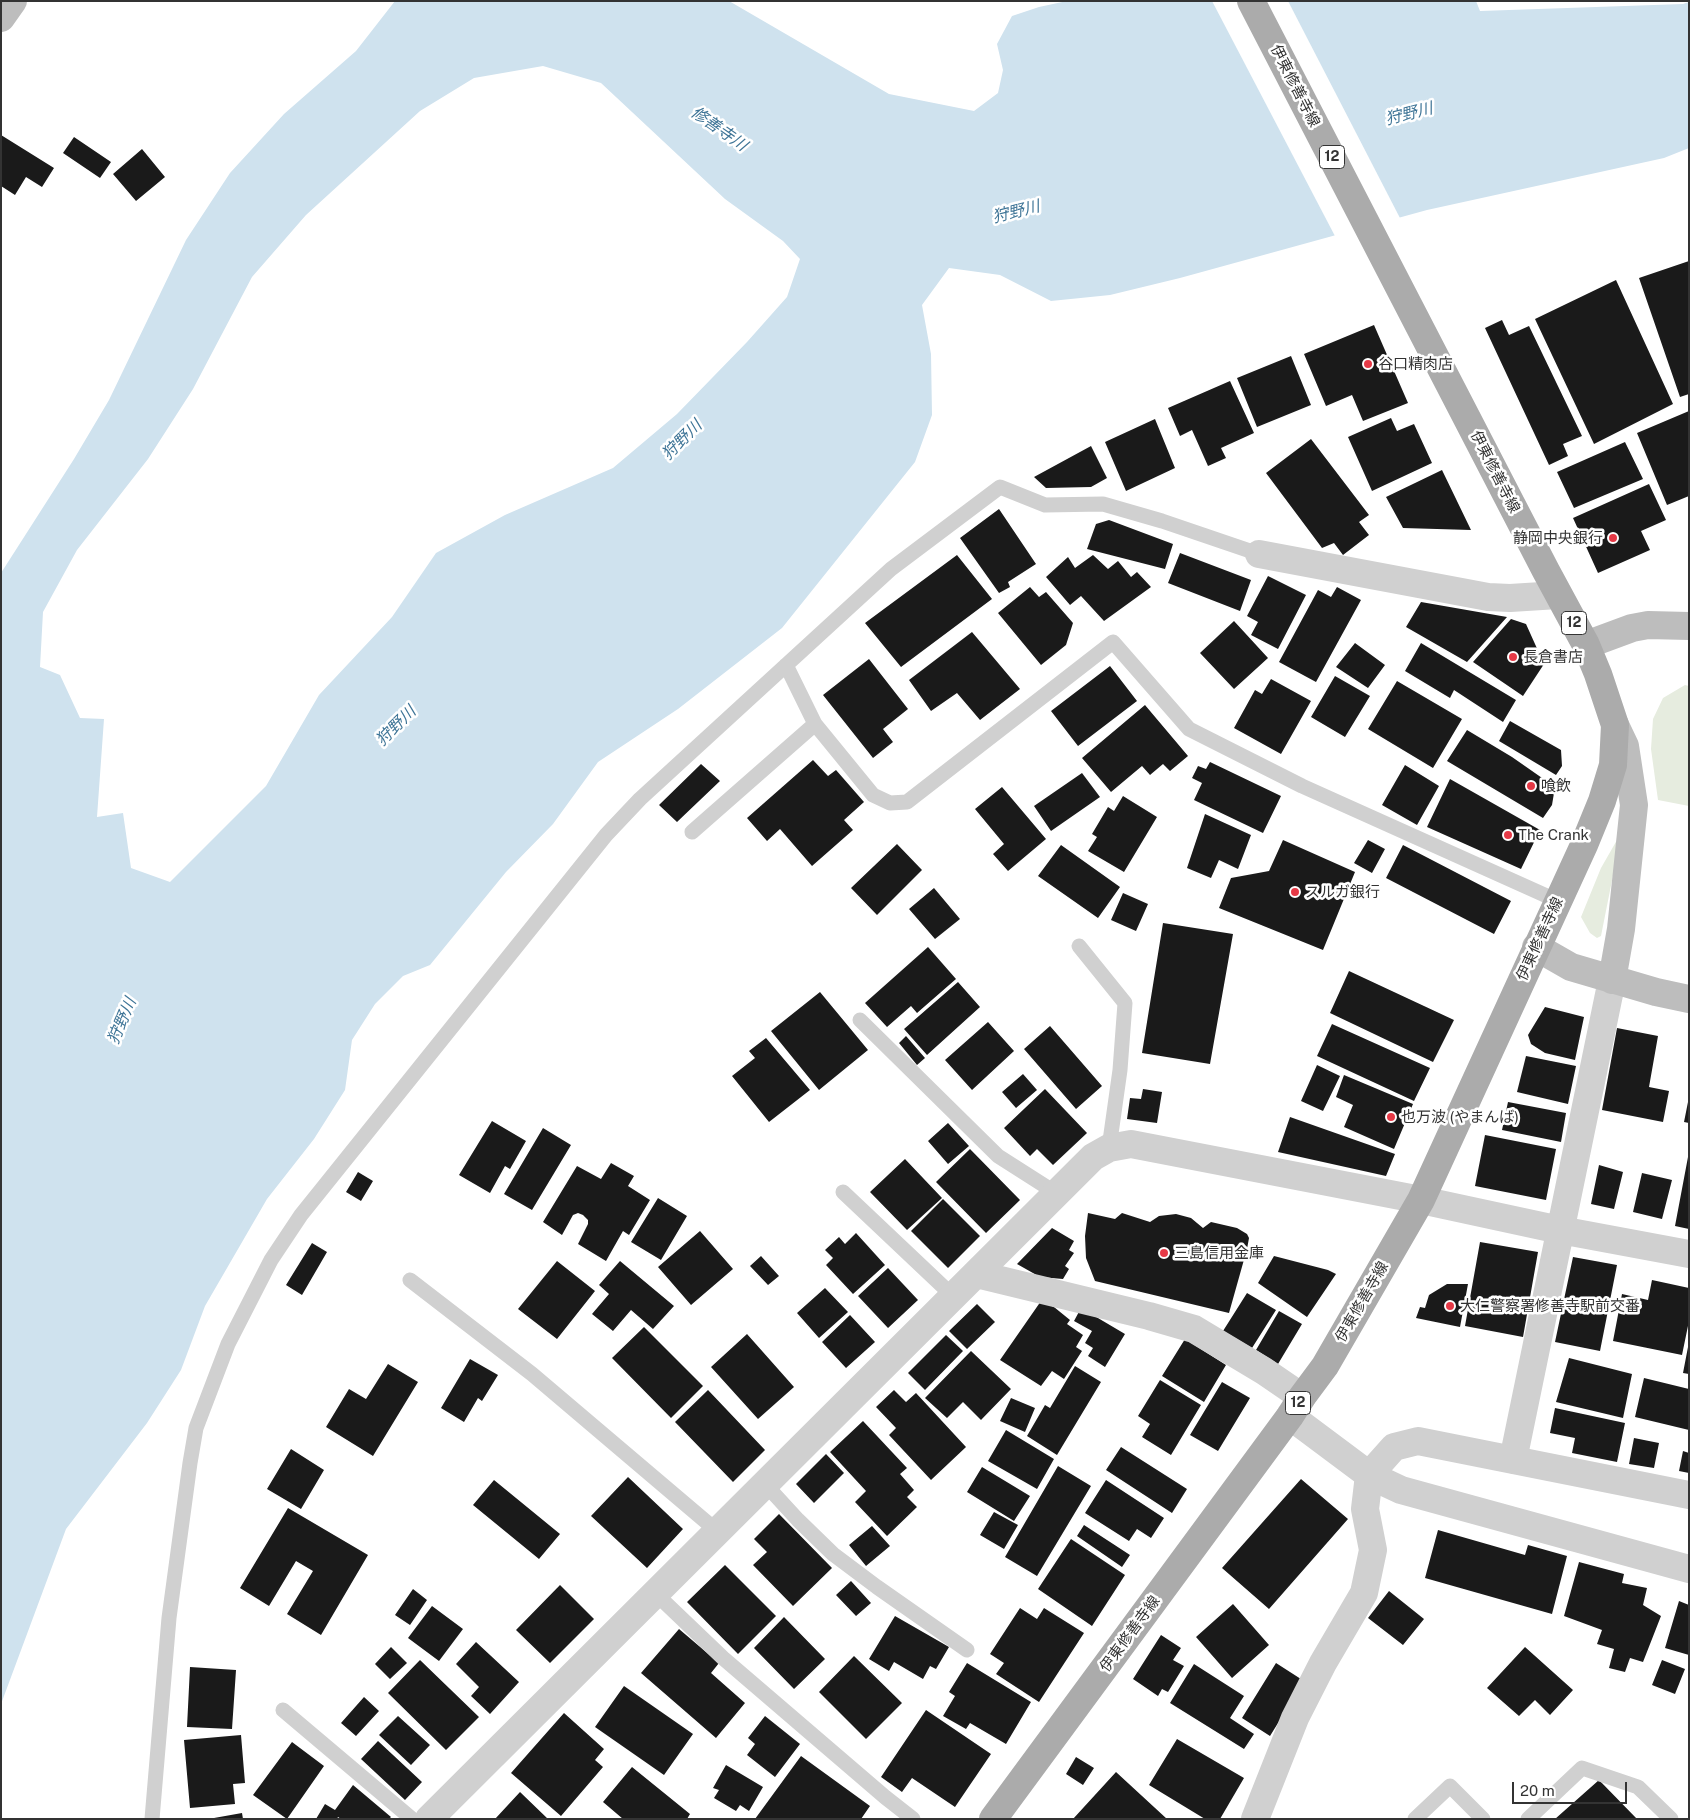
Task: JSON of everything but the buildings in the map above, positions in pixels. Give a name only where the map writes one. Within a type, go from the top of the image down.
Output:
[{"type":"main road","name":"伊東修善寺線","points":[[993,1819],[1325,1366],[1420,1200],[1558,901],[1602,801],[1613,765],[1615,725],[1586,645],[1558,595],[1251,1]]},
{"type":"street","points":[[1,18],[13,1]]},
{"type":"street","points":[[1260,554],[1488,597],[1510,598],[1558,595]]},
{"type":"street","points":[[1586,645],[1648,624],[1689,626]]},
{"type":"street","points":[[1513,1460],[1621,929],[1634,805],[1625,746],[1615,725]]},
{"type":"street","points":[[1536,948],[1571,967],[1689,1000]]},
{"type":"street","points":[[428,1819],[1056,1193],[1093,1157],[1109,1148],[1131,1144],[1689,1254]]},
{"type":"street","points":[[976,1274],[1149,1316],[1194,1329],[1264,1371],[1316,1433],[1369,1475],[1401,1490],[1689,1568]]},
{"type":"street","points":[[1255,1819],[1295,1718],[1323,1663],[1364,1593],[1373,1550],[1365,1508],[1369,1475],[1394,1447],[1418,1441],[1689,1495]]},
{"type":"lane","points":[[152,1819],[168,1618],[196,1428],[228,1344],[271,1260],[306,1209],[606,835],[640,799],[891,569],[1000,487],[1045,505],[1103,504],[1162,521],[1260,554]]},
{"type":"lane","points":[[786,665],[815,724],[873,795],[890,803],[907,802],[1113,642],[1189,729],[1302,786],[1558,901]]},
{"type":"lane","points":[[692,832],[815,724]]},
{"type":"lane","points":[[1079,946],[1125,1003],[1125,1026],[1109,1148]]},
{"type":"lane","points":[[860,1020],[998,1156],[1056,1193]]},
{"type":"lane","points":[[842,1192],[953,1296]]},
{"type":"lane","points":[[410,1280],[532,1374],[717,1531]]},
{"type":"lane","points":[[765,1484],[833,1554],[967,1650]]},
{"type":"lane","points":[[655,1593],[724,1658],[913,1819]]},
{"type":"lane","points":[[283,1710],[412,1819]]},
{"type":"lane","points":[[1528,1819],[1582,1768],[1638,1787],[1670,1819]]},
{"type":"lane","points":[[1415,1819],[1450,1786],[1483,1819]]},
{"type":"shaded area","points":[[1685,685],[1689,686],[1689,806],[1658,800],[1651,749],[1653,719],[1663,698]]},
{"type":"shaded area","points":[[1617,840],[1619,845],[1601,936],[1597,938],[1590,933],[1581,917],[1601,868]]},
{"type":"water","points":[[395,1],[729,1],[889,94],[974,111],[998,93],[1003,70],[997,44],[1012,16],[1039,7],[1067,1],[1476,1],[1480,11],[1683,4],[1689,2],[1689,148],[1664,158],[1427,210],[1180,278],[1110,295],[1051,301],[1000,275],[949,268],[922,305],[931,354],[932,415],[915,462],[782,628],[678,709],[598,762],[553,824],[506,872],[430,965],[403,976],[375,1004],[352,1040],[345,1090],[314,1139],[267,1199],[205,1306],[181,1370],[147,1423],[66,1529],[1,1704],[1,573],[74,459],[109,400],[186,240],[230,173],[284,114],[356,51]],"holes":[[[543,66],[601,83],[725,199],[783,241],[800,259],[787,297],[747,342],[677,414],[613,468],[505,515],[436,553],[392,617],[319,695],[266,786],[170,882],[131,868],[123,813],[97,817],[104,719],[80,718],[60,675],[40,667],[43,612],[77,550],[148,459],[193,389],[252,277],[306,215],[420,111],[474,78]]]},
{"type":"pier","points":[[1212,1],[1288,1],[1401,220],[1336,238]]},
{"type":"place","name":"谷口精肉店","points":[[1368,364]]},
{"type":"place","name":"静岡中央銀行","points":[[1613,538]]},
{"type":"place","name":"長倉書店","points":[[1513,657]]},
{"type":"place","name":"喰飲","points":[[1531,786]]},
{"type":"place","name":"The Crank","points":[[1508,835]]},
{"type":"place","name":"スルガ銀行","points":[[1295,892]]},
{"type":"place","name":"也万波 (やまんば)","points":[[1391,1117]]},
{"type":"place","name":"三島信用金庫","points":[[1164,1253]]},
{"type":"place","name":"大仁警察署修善寺駅前交番","points":[[1450,1306]]},
{"type":"water label","name":"狩野川","points":[[1409,114]]},
{"type":"water label","name":"修善寺川","points":[[719,129]]},
{"type":"water label","name":"狩野川","points":[[1016,212]]},
{"type":"water label","name":"狩野川","points":[[682,440]]},
{"type":"water label","name":"狩野川","points":[[396,726]]},
{"type":"water label","name":"狩野川","points":[[122,1021]]}]
